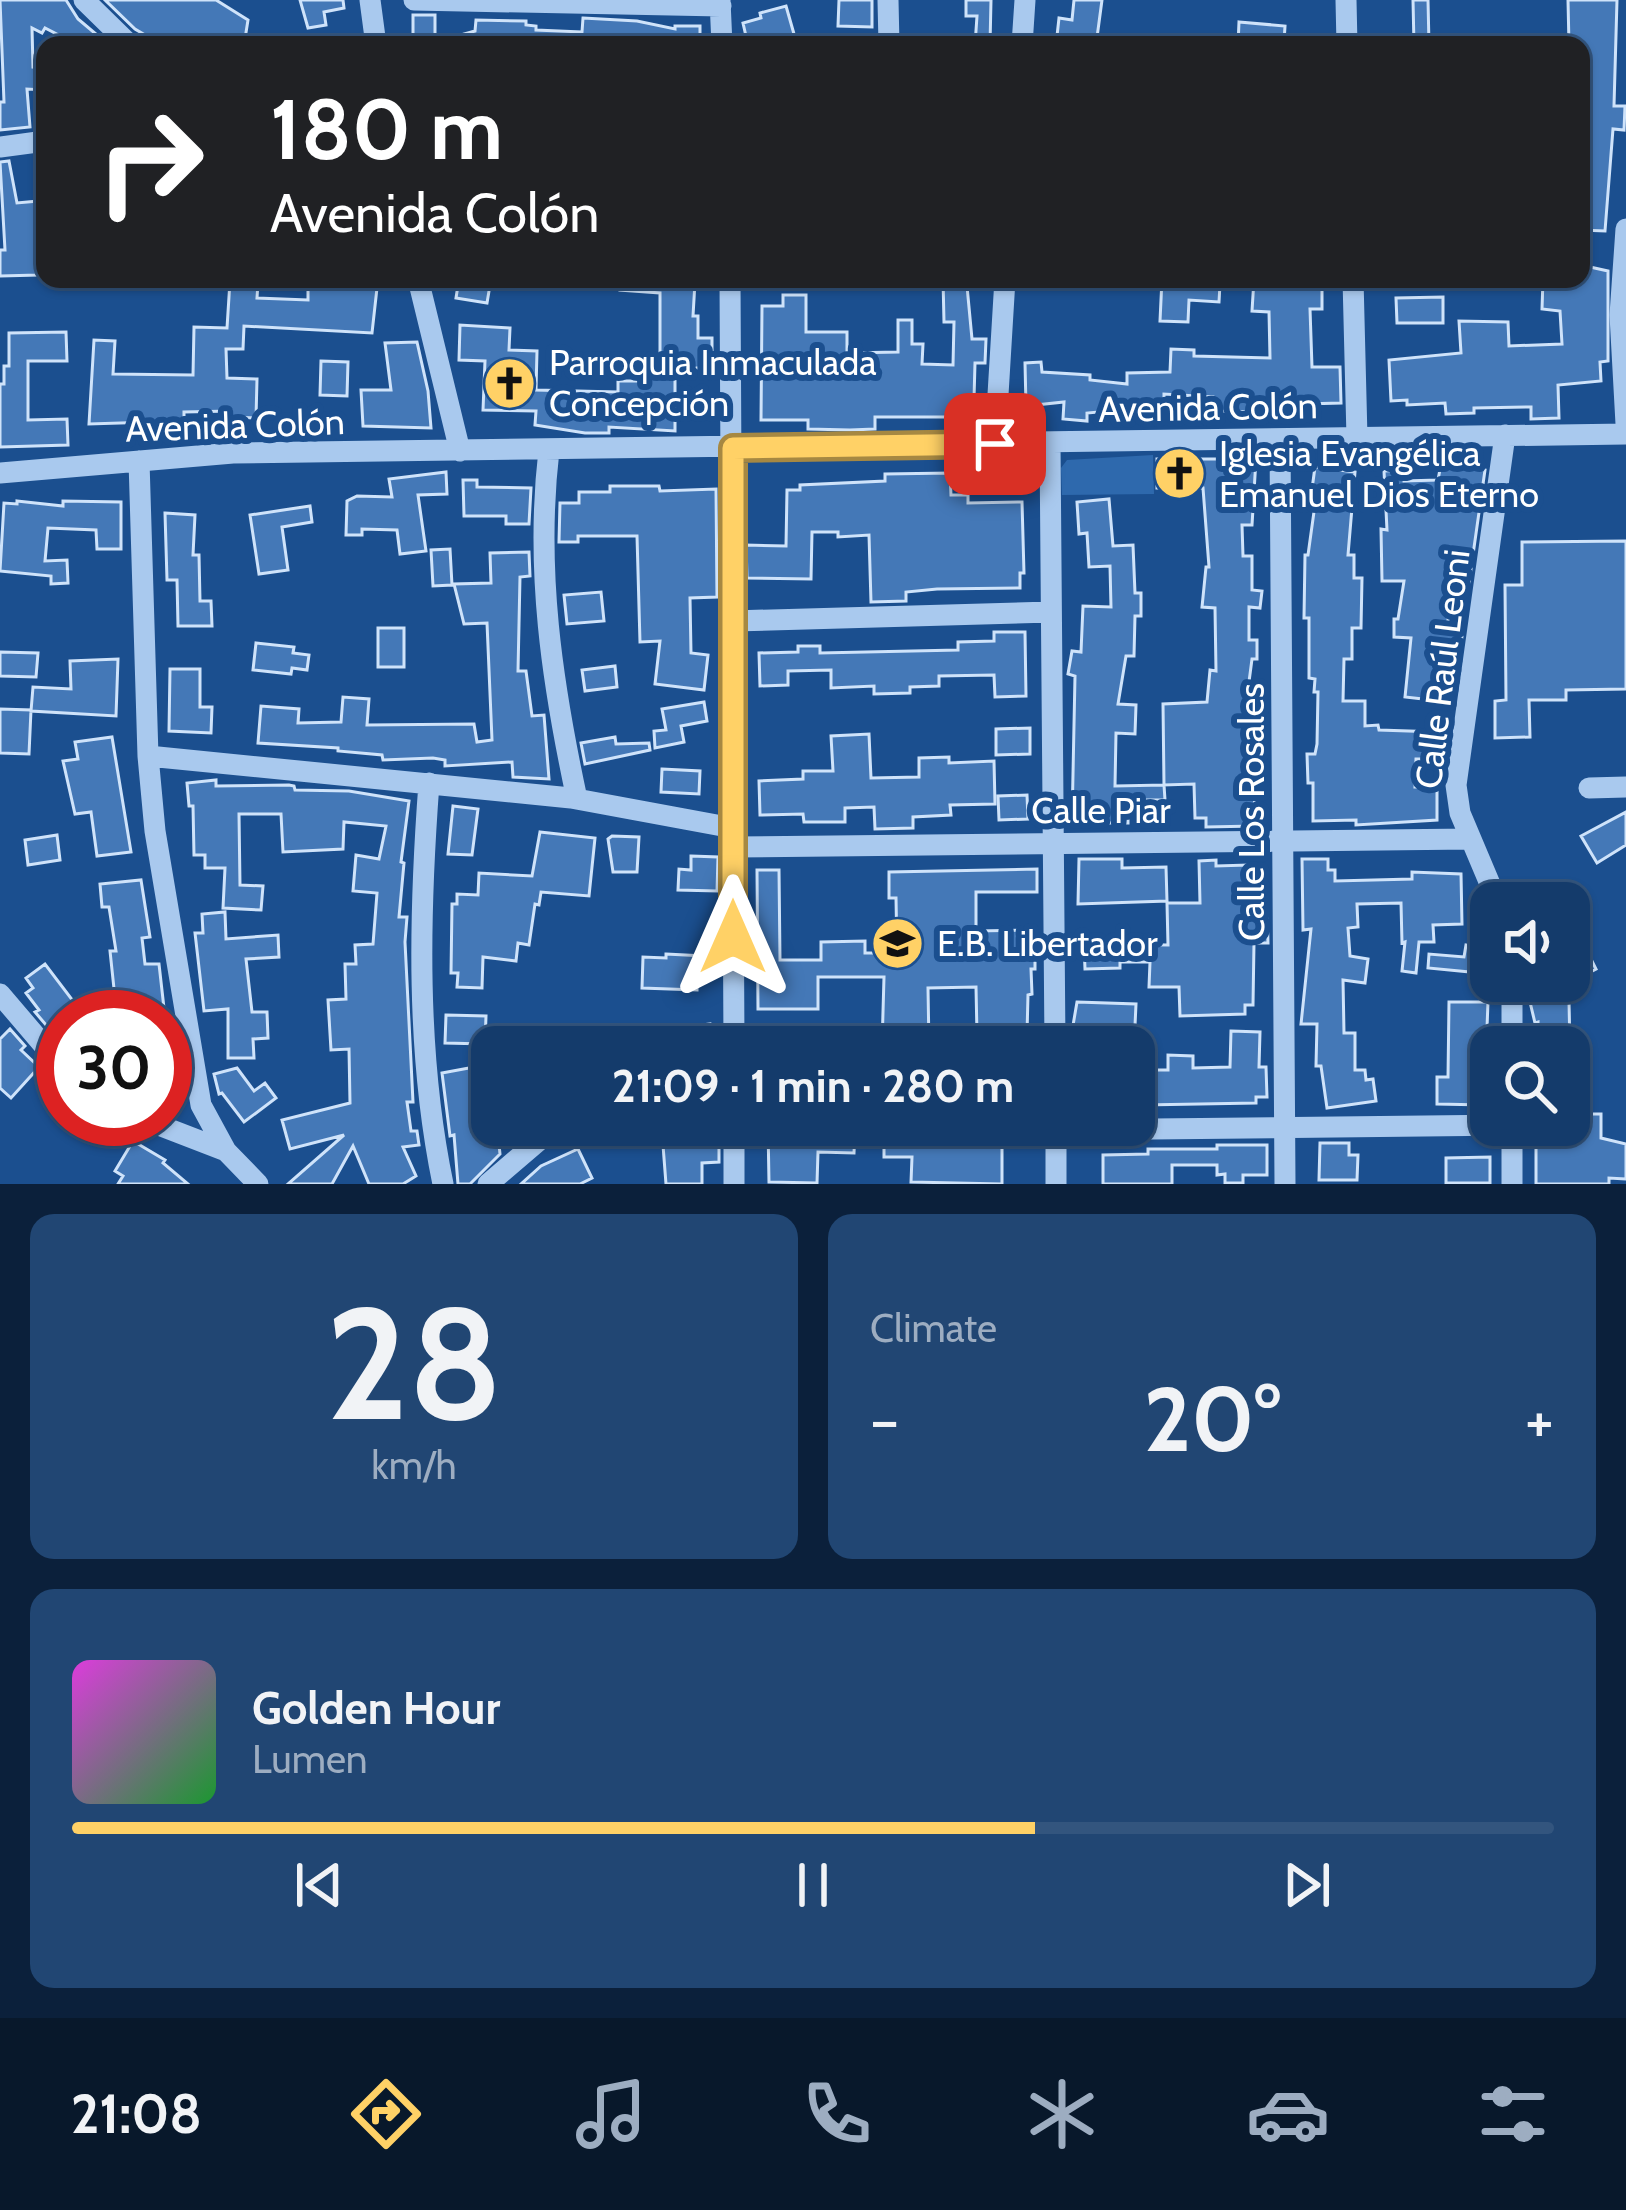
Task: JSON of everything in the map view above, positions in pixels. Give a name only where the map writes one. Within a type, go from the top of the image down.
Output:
[{"type":"street","points":[[84,0],[121,36]]},
{"type":"street","points":[[370,0],[375,36]]},
{"type":"street","points":[[414,0],[720,3],[722,36]]},
{"type":"street","points":[[888,0],[889,36]]},
{"type":"street","points":[[1023,36],[1025,0]]},
{"type":"street","points":[[1346,0],[1347,36]]},
{"type":"street","points":[[0,147],[36,142]]},
{"type":"street","points":[[1626,229],[1620,315],[1626,424]]},
{"type":"street","points":[[420,288],[460,452]]},
{"type":"street","points":[[730,288],[734,1026]]},
{"type":"street","points":[[995,444],[1004,288]]},
{"type":"street","points":[[1353,288],[1357,438]]},
{"type":"street","name":"Avenida Colón","points":[[0,473],[232,453],[1626,434]]},
{"type":"street","name":"Calle Raúl Leoni","points":[[1489,882],[1460,813],[1458,762],[1505,435]]},
{"type":"street","name":"Calle Los Rosales","points":[[1280,439],[1285,1184]]},
{"type":"street","points":[[1050,443],[1055,1026]]},
{"type":"street","points":[[549,450],[541,523],[543,580],[561,726],[577,799]]},
{"type":"street","points":[[139,460],[148,756],[155,831],[201,1105],[226,1151],[258,1184]]},
{"type":"street","points":[[733,621],[1051,612]]},
{"type":"street","name":"Calle Piar","points":[[148,756],[577,799],[733,837],[1053,843],[1470,839]]},
{"type":"street","points":[[429,783],[424,996],[428,1096],[443,1184]]},
{"type":"street","points":[[1589,788],[1626,787]]},
{"type":"street","points":[[0,994],[36,1036]]},
{"type":"street","points":[[1155,1128],[1470,1126]]},
{"type":"street","points":[[192,1138],[226,1151]]},
{"type":"street","points":[[488,1184],[532,1146]]},
{"type":"street","points":[[734,1146],[734,1184]]},
{"type":"street","points":[[1056,1146],[1056,1184]]},
{"type":"street","points":[[1512,1146],[1512,1184]]},
{"type":"shaded area","points":[[1153,455],[1154,494],[1062,495],[1061,468],[1067,460]]},
{"type":"building","points":[[0,0],[66,0],[78,19],[98,36],[61,36],[32,28],[36,90],[27,89],[30,127],[0,130],[0,102],[4,102]]},
{"type":"building","points":[[105,0],[216,0],[248,20],[245,36],[147,36]]},
{"type":"building","points":[[300,0],[343,0],[344,8],[324,12],[326,25],[308,28]]},
{"type":"building","points":[[839,0],[872,0],[872,27],[838,26]]},
{"type":"building","points":[[966,0],[991,0],[990,36],[976,36],[977,16],[966,16]]},
{"type":"building","points":[[1074,0],[1102,0],[1097,36],[1057,36],[1059,18],[1072,20]]},
{"type":"building","points":[[1413,0],[1428,0],[1429,36],[1414,36]]},
{"type":"building","points":[[1568,0],[1617,0],[1614,106],[1625,106],[1624,130],[1613,129],[1605,231],[1590,230],[1590,36],[1569,36]]},
{"type":"building","points":[[786,6],[794,34],[746,36],[743,23],[761,18],[760,13]]},
{"type":"building","points":[[413,15],[435,15],[435,36],[413,36]]},
{"type":"building","points":[[583,18],[675,29],[700,26],[700,36],[457,36],[475,31],[476,20],[526,21],[536,30],[582,32]]},
{"type":"building","points":[[1239,22],[1285,26],[1284,36],[1238,36]]},
{"type":"building","points":[[9,161],[17,203],[36,201],[36,275],[0,276],[0,250],[5,250],[0,162]]},
{"type":"building","points":[[1590,267],[1608,271],[1608,361],[1600,362],[1601,381],[1558,385],[1559,418],[1531,419],[1531,407],[1474,408],[1474,413],[1446,414],[1445,403],[1391,401],[1389,360],[1461,353],[1459,321],[1508,322],[1509,346],[1562,344],[1560,311],[1542,309],[1543,288],[1590,288]]},
{"type":"building","points":[[230,288],[258,288],[257,298],[308,300],[308,288],[377,288],[372,333],[244,326],[243,349],[226,349],[227,378],[257,379],[256,418],[231,417],[231,411],[184,412],[184,421],[89,424],[94,340],[115,341],[113,374],[193,375],[194,327],[227,328]]},
{"type":"building","points":[[458,288],[490,288],[487,303],[456,298]]},
{"type":"building","points":[[695,288],[693,316],[698,316],[698,338],[712,338],[712,368],[675,368],[675,431],[609,427],[609,433],[585,433],[535,425],[536,411],[483,410],[485,361],[459,360],[460,325],[510,328],[509,350],[537,351],[536,390],[618,392],[618,381],[650,381],[650,370],[660,369],[660,293],[620,290]]},
{"type":"building","points":[[943,288],[967,288],[972,339],[986,339],[985,363],[975,363],[974,399],[983,399],[982,417],[875,417],[875,429],[850,430],[808,429],[808,420],[761,420],[762,306],[783,306],[783,295],[806,295],[806,332],[847,332],[847,353],[898,352],[898,320],[912,320],[912,344],[923,344],[922,364],[953,365],[954,322],[944,322]]},
{"type":"building","points":[[1162,288],[1220,288],[1219,302],[1189,300],[1188,322],[1160,321]]},
{"type":"building","points":[[1253,288],[1322,288],[1322,309],[1310,309],[1312,367],[1340,367],[1341,403],[1304,404],[1305,420],[1290,421],[1289,398],[1256,399],[1255,412],[1214,411],[1213,397],[1164,394],[1164,406],[1087,413],[1087,421],[1063,419],[1064,402],[1026,406],[1025,363],[1041,362],[1042,372],[1090,375],[1090,380],[1127,384],[1127,373],[1170,372],[1171,349],[1194,350],[1194,356],[1270,358],[1269,312],[1252,311]]},
{"type":"building","points":[[1443,297],[1443,323],[1397,323],[1396,298]]},
{"type":"building","points":[[66,332],[67,361],[28,361],[28,420],[67,419],[68,445],[0,447],[0,384],[4,384],[4,366],[9,366],[9,333]]},
{"type":"building","points":[[417,342],[431,428],[363,426],[361,390],[391,390],[385,343]]},
{"type":"building","points":[[321,361],[348,362],[347,396],[320,395]]},
{"type":"building","points":[[1157,459],[1256,459],[1252,525],[1242,525],[1243,556],[1252,556],[1252,590],[1262,591],[1260,608],[1249,607],[1249,640],[1257,640],[1247,697],[1255,826],[1206,827],[1206,818],[1195,818],[1194,784],[1164,785],[1163,704],[1207,702],[1210,670],[1216,671],[1215,608],[1202,607],[1209,567],[1203,488],[1157,488]]},
{"type":"building","points":[[1441,464],[1485,470],[1469,583],[1454,580],[1446,633],[1462,636],[1460,651],[1451,650],[1445,667],[1441,701],[1405,697],[1411,638],[1394,637],[1404,581],[1382,581],[1381,529],[1387,530],[1384,471],[1403,470],[1404,481],[1438,480]]},
{"type":"building","points":[[1315,467],[1355,472],[1348,555],[1354,555],[1354,578],[1362,578],[1361,628],[1352,628],[1352,659],[1344,659],[1343,701],[1365,701],[1365,726],[1438,732],[1431,759],[1416,759],[1415,787],[1437,787],[1437,820],[1356,825],[1356,820],[1313,821],[1307,754],[1315,754],[1317,744],[1318,692],[1314,692],[1315,679],[1309,678],[1309,618],[1304,618],[1305,555],[1317,490],[1312,489]]},
{"type":"building","points":[[446,472],[447,494],[418,495],[426,551],[400,554],[397,530],[362,529],[362,535],[346,535],[347,501],[357,496],[392,497],[389,479]]},
{"type":"building","points":[[950,473],[951,495],[968,495],[968,503],[1022,502],[1024,573],[1020,573],[1020,588],[937,589],[906,592],[906,601],[871,602],[869,535],[838,537],[838,532],[812,532],[811,579],[747,578],[746,545],[786,546],[787,490],[800,490],[800,485],[885,481],[885,474]]},
{"type":"building","points":[[463,480],[477,480],[477,487],[531,488],[529,524],[506,524],[506,516],[464,516]]},
{"type":"building","points":[[610,486],[716,489],[717,597],[690,598],[691,653],[708,655],[704,690],[655,684],[660,641],[640,642],[637,536],[578,536],[578,542],[559,542],[560,503],[579,503],[579,492],[610,492]]},
{"type":"building","points":[[1109,499],[1113,546],[1133,545],[1135,593],[1141,593],[1134,656],[1126,656],[1118,704],[1136,705],[1135,734],[1116,733],[1115,786],[1164,785],[1165,800],[1128,800],[1128,823],[1072,823],[1075,676],[1068,674],[1072,651],[1081,652],[1083,606],[1111,607],[1110,566],[1089,567],[1087,533],[1079,534],[1077,502]]},
{"type":"building","points":[[63,501],[121,502],[121,549],[97,549],[96,530],[48,528],[45,561],[67,560],[68,583],[51,584],[51,576],[0,571],[4,503],[63,506]]},
{"type":"building","points":[[310,506],[312,522],[282,527],[288,570],[259,574],[250,515]]},
{"type":"building","points":[[165,513],[195,515],[193,555],[199,555],[200,601],[211,601],[212,626],[178,626],[177,580],[167,580]]},
{"type":"building","points":[[1626,541],[1626,689],[1566,690],[1566,700],[1529,700],[1530,737],[1495,738],[1495,701],[1506,700],[1505,585],[1522,585],[1522,542]]},
{"type":"building","points":[[450,549],[452,585],[433,586],[431,550]]},
{"type":"building","points":[[529,552],[530,576],[520,577],[518,671],[526,671],[532,716],[544,715],[549,779],[513,777],[512,762],[445,766],[445,760],[433,758],[383,760],[382,755],[338,748],[258,743],[261,706],[299,709],[298,723],[341,722],[343,697],[369,699],[367,725],[474,724],[477,742],[492,740],[487,623],[464,624],[454,584],[491,583],[490,553]]},
{"type":"building","points":[[601,592],[604,621],[567,624],[564,595]]},
{"type":"building","points":[[378,628],[404,628],[404,667],[378,667]]},
{"type":"building","points":[[994,632],[1025,632],[1026,696],[995,697],[994,675],[939,676],[939,686],[910,687],[910,693],[874,694],[874,686],[831,688],[831,670],[788,671],[788,685],[760,686],[759,653],[798,652],[798,646],[820,646],[820,653],[958,650],[958,642],[994,641]]},
{"type":"building","points":[[256,643],[294,647],[293,653],[309,655],[307,670],[292,668],[291,674],[253,670]]},
{"type":"building","points":[[0,652],[38,653],[36,677],[0,676]]},
{"type":"building","points":[[118,659],[116,716],[31,711],[33,687],[71,689],[70,661]]},
{"type":"building","points":[[615,666],[617,687],[585,691],[582,670]]},
{"type":"building","points":[[170,669],[200,669],[200,707],[212,707],[211,733],[169,731]]},
{"type":"building","points":[[704,702],[707,721],[681,726],[684,742],[655,748],[654,731],[666,730],[662,709]]},
{"type":"building","points":[[0,709],[31,710],[29,754],[0,753]]},
{"type":"building","points":[[1030,728],[1030,754],[996,755],[996,729]]},
{"type":"building","points":[[869,734],[871,778],[919,777],[919,758],[949,757],[949,763],[994,761],[995,804],[950,805],[951,815],[913,817],[913,828],[875,829],[874,807],[845,808],[845,822],[804,822],[803,814],[760,815],[759,781],[803,779],[803,771],[833,771],[831,736]]},
{"type":"building","points":[[112,737],[131,852],[97,856],[91,812],[75,814],[63,761],[78,759],[75,742]]},
{"type":"building","points":[[615,737],[616,744],[649,743],[650,750],[585,764],[581,743]]},
{"type":"building","points":[[662,769],[700,771],[699,794],[661,792]]},
{"type":"building","points":[[216,780],[216,786],[289,785],[295,790],[349,791],[409,801],[399,917],[407,917],[413,1102],[407,1102],[411,1131],[417,1131],[419,1145],[403,1147],[416,1176],[403,1184],[369,1184],[353,1146],[332,1184],[288,1184],[344,1135],[290,1149],[282,1120],[350,1103],[349,1049],[331,1050],[328,1000],[346,999],[345,964],[356,964],[355,945],[373,944],[377,893],[353,891],[356,855],[379,859],[386,826],[344,822],[343,849],[283,852],[281,814],[239,814],[240,885],[263,886],[261,910],[223,908],[225,868],[205,868],[205,855],[194,855],[193,806],[189,806],[187,783]]},
{"type":"building","points":[[1027,795],[1028,819],[999,820],[998,796]]},
{"type":"building","points":[[453,806],[478,809],[472,855],[448,854]]},
{"type":"building","points":[[1626,812],[1626,845],[1597,863],[1581,836]]},
{"type":"building","points":[[540,832],[595,838],[589,896],[541,892],[529,945],[518,943],[516,961],[483,957],[482,988],[457,987],[458,973],[451,973],[452,904],[457,904],[457,894],[478,895],[479,873],[532,876]]},
{"type":"building","points":[[57,835],[60,860],[28,865],[25,840]]},
{"type":"building","points":[[639,837],[637,872],[613,872],[608,839]]},
{"type":"building","points":[[691,856],[718,857],[717,891],[678,890],[679,869],[691,870]]},
{"type":"building","points":[[1079,859],[1122,859],[1122,868],[1166,867],[1167,901],[1078,904]]},
{"type":"building","points":[[1302,859],[1328,859],[1335,881],[1412,879],[1412,872],[1461,874],[1462,924],[1433,925],[1434,942],[1419,942],[1416,973],[1402,971],[1401,903],[1357,904],[1358,927],[1348,928],[1350,956],[1368,959],[1365,983],[1343,980],[1344,1033],[1355,1033],[1355,1070],[1365,1070],[1366,1080],[1373,1079],[1376,1101],[1327,1108],[1321,1066],[1316,1066],[1317,1024],[1301,1024],[1311,929],[1303,930]]},
{"type":"building","points":[[1216,860],[1216,866],[1248,865],[1249,901],[1267,901],[1268,943],[1254,943],[1253,1005],[1245,1005],[1245,1014],[1180,1016],[1179,987],[1149,987],[1150,962],[1085,969],[1084,944],[1168,945],[1167,903],[1200,903],[1199,861]]},
{"type":"building","points":[[1037,869],[1037,892],[976,892],[976,931],[1035,930],[1027,1026],[977,1026],[976,987],[928,988],[929,1026],[883,1026],[884,977],[818,977],[818,1009],[758,1009],[757,870],[779,870],[780,960],[821,960],[821,942],[865,941],[865,953],[897,953],[896,898],[889,898],[889,872]]},
{"type":"building","points":[[141,880],[150,937],[142,938],[145,964],[159,964],[162,990],[114,990],[110,951],[116,951],[100,884]]},
{"type":"building","points":[[225,912],[226,939],[278,935],[279,957],[246,959],[252,1012],[267,1012],[268,1038],[253,1039],[254,1058],[228,1058],[228,1009],[204,1011],[195,933],[203,933],[202,914]]},
{"type":"building","points":[[1466,945],[1470,945],[1470,972],[1428,968],[1429,954],[1464,957]]},
{"type":"building","points":[[666,954],[704,956],[704,980],[697,980],[697,990],[642,988],[643,957],[666,958]]},
{"type":"building","points":[[45,964],[65,990],[36,990],[36,1006],[26,993],[33,988],[26,978]]},
{"type":"building","points":[[1077,1002],[1136,1004],[1135,1026],[1073,1026]]},
{"type":"building","points":[[1449,1002],[1488,1002],[1487,1026],[1470,1026],[1470,1105],[1437,1104],[1437,1077],[1448,1077]]},
{"type":"building","points":[[1530,1002],[1569,1002],[1570,1026],[1535,1023]]},
{"type":"building","points":[[446,1015],[486,1016],[486,1026],[471,1026],[471,1044],[445,1043]]},
{"type":"building","points":[[10,1029],[25,1046],[21,1050],[36,1064],[36,1070],[11,1098],[0,1088],[0,1039]]},
{"type":"building","points":[[1231,1031],[1260,1032],[1259,1067],[1266,1067],[1267,1097],[1256,1097],[1256,1103],[1155,1105],[1155,1070],[1168,1070],[1168,1055],[1193,1056],[1193,1068],[1230,1067]]},
{"type":"building","points":[[1591,1067],[1591,1114],[1601,1114],[1601,1138],[1626,1144],[1626,1179],[1609,1178],[1609,1184],[1536,1184],[1536,1146],[1590,1146]]},
{"type":"building","points":[[237,1068],[254,1091],[265,1083],[276,1098],[244,1122],[219,1094],[214,1074]]},
{"type":"building","points":[[471,1068],[471,1146],[499,1146],[500,1154],[470,1184],[458,1184],[442,1073]]},
{"type":"building","points":[[1320,1143],[1349,1143],[1349,1155],[1358,1155],[1357,1180],[1319,1180]]},
{"type":"building","points":[[1217,1145],[1267,1145],[1267,1175],[1243,1175],[1243,1183],[1225,1183],[1225,1174],[1217,1175],[1217,1165],[1172,1165],[1172,1184],[1103,1184],[1103,1155],[1148,1154],[1148,1149],[1217,1149]]},
{"type":"building","points":[[130,1146],[141,1146],[165,1160],[188,1184],[118,1184],[123,1176],[115,1171]]},
{"type":"building","points":[[663,1146],[719,1146],[719,1162],[702,1163],[702,1184],[666,1184]]},
{"type":"building","points":[[768,1146],[854,1146],[854,1153],[818,1152],[817,1183],[769,1182]]},
{"type":"building","points":[[884,1146],[1002,1146],[1002,1184],[911,1182],[912,1157],[884,1157]]},
{"type":"building","points":[[578,1149],[592,1178],[580,1184],[521,1184],[541,1166]]},
{"type":"building","points":[[1490,1157],[1490,1183],[1446,1183],[1446,1158]]},
{"type":"place","name":"Parroquia Inmaculada Concepción","points":[[510,383]]},
{"type":"place","name":"Iglesia Evangélica Emanuel Dios Eterno","points":[[1180,474]]},
{"type":"place","name":"E.B. Libertador","points":[[898,943]]},
{"type":"route","points":[[733,937],[733,448],[995,444]]}]
